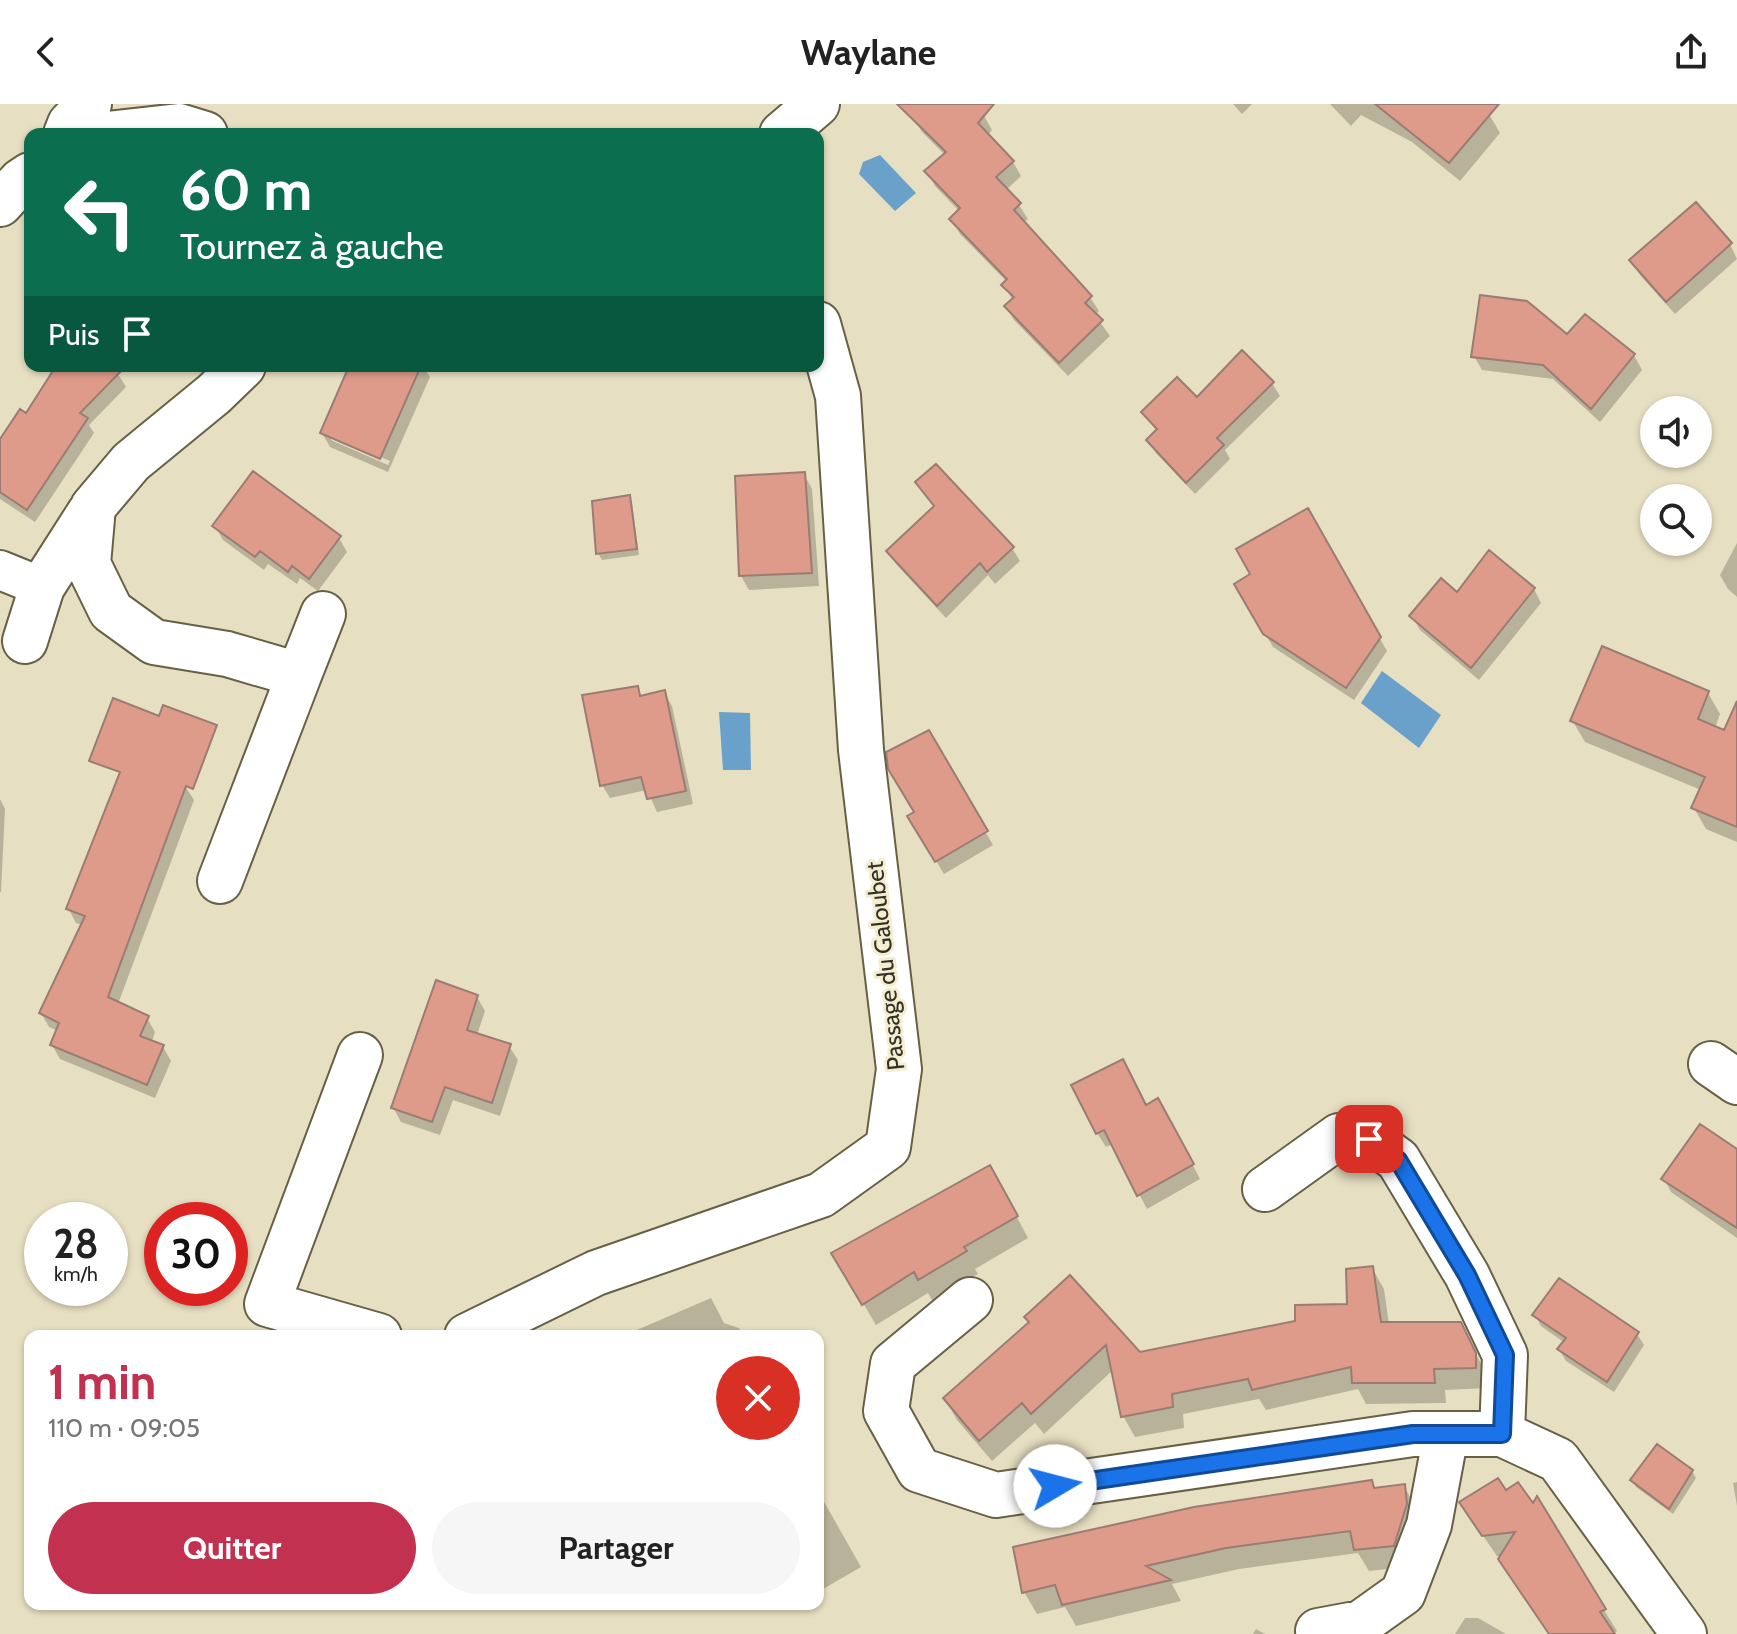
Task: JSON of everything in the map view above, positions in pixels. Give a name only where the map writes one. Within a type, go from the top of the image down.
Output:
[{"type":"street","points":[[68,128],[89,104]]},
{"type":"street","points":[[789,128],[817,104]]},
{"type":"street","points":[[161,128],[186,128]]},
{"type":"street","points":[[0,204],[24,179]]},
{"type":"street","name":"Passage du Galoubet","points":[[479,1330],[596,1273],[821,1195],[888,1147],[899,1069],[861,750],[838,396],[824,346]]},
{"type":"street","points":[[25,641],[42,587],[93,507],[131,462],[237,372]]},
{"type":"street","points":[[93,507],[88,564],[111,611],[154,642],[227,654],[299,675]]},
{"type":"street","points":[[0,570],[42,587]]},
{"type":"street","points":[[220,881],[323,614]]},
{"type":"street","points":[[358,1330],[267,1304],[360,1055]]},
{"type":"street","points":[[1265,1189],[1339,1136],[1369,1139],[1398,1160],[1467,1275],[1505,1355],[1502,1434]]},
{"type":"street","points":[[970,1300],[893,1364],[886,1411],[919,1470],[996,1495],[1413,1434],[1502,1434],[1558,1460],[1681,1633]]},
{"type":"street","points":[[1318,1631],[1361,1623],[1403,1593],[1429,1525],[1446,1434]]},
{"type":"water","points":[[880,155],[916,193],[895,211],[859,174],[863,162]]},
{"type":"water","points":[[1382,671],[1441,715],[1419,748],[1361,703]]},
{"type":"water","points":[[719,712],[750,713],[751,770],[723,770]]},
{"type":"building","points":[[897,104],[994,104],[978,123],[1014,161],[996,177],[1021,203],[1014,210],[1092,296],[1085,303],[1103,320],[1059,363],[1004,306],[1014,297],[1001,285],[1007,279],[949,219],[960,208],[924,171],[946,152]]},
{"type":"building","points":[[1375,104],[1499,104],[1449,163]]},
{"type":"building","points":[[1696,202],[1732,243],[1666,302],[1629,260]]},
{"type":"building","points":[[1480,295],[1527,301],[1567,334],[1585,314],[1635,354],[1591,409],[1543,365],[1471,357]]},
{"type":"building","points":[[1242,350],[1274,382],[1217,438],[1224,445],[1186,483],[1146,440],[1157,429],[1141,412],[1177,377],[1197,397]]},
{"type":"building","points":[[52,372],[120,372],[80,413],[88,418],[27,510],[0,492],[0,439],[20,409],[26,413]]},
{"type":"building","points":[[346,372],[418,372],[380,459],[320,433]]},
{"type":"building","points":[[936,464],[1014,547],[987,572],[980,563],[937,606],[886,551],[934,506],[915,482]]},
{"type":"building","points":[[253,471],[341,536],[309,579],[292,566],[288,572],[260,551],[255,557],[212,526]]},
{"type":"building","points":[[805,472],[812,573],[739,576],[735,476]]},
{"type":"building","points":[[630,495],[637,549],[596,554],[592,501]]},
{"type":"building","points":[[1308,508],[1381,637],[1346,688],[1263,634],[1234,584],[1250,574],[1236,549]]},
{"type":"building","points":[[1489,550],[1535,588],[1471,668],[1409,616],[1441,578],[1457,592]]},
{"type":"building","points":[[1602,646],[1709,691],[1698,719],[1724,730],[1737,701],[1737,827],[1691,808],[1705,777],[1570,721]]},
{"type":"building","points":[[638,686],[640,696],[665,690],[686,791],[647,799],[641,777],[600,786],[582,695]]},
{"type":"building","points":[[113,698],[159,716],[163,705],[217,725],[193,789],[186,786],[108,997],[149,1016],[140,1036],[164,1045],[147,1085],[50,1045],[59,1023],[39,1013],[85,916],[66,909],[120,772],[89,761]]},
{"type":"building","points":[[929,730],[988,831],[935,862],[907,816],[914,812],[888,769],[886,752]]},
{"type":"building","points":[[436,980],[478,995],[467,1030],[511,1044],[492,1103],[445,1087],[432,1122],[391,1108]]},
{"type":"building","points":[[1123,1059],[1146,1105],[1158,1098],[1194,1164],[1137,1196],[1104,1130],[1096,1134],[1071,1085]]},
{"type":"building","points":[[1700,1124],[1737,1149],[1737,1228],[1661,1179]]},
{"type":"building","points":[[990,1165],[1018,1216],[964,1247],[967,1251],[918,1280],[914,1272],[862,1305],[831,1253]]},
{"type":"building","points":[[1373,1266],[1381,1322],[1461,1322],[1476,1353],[1476,1368],[1434,1369],[1435,1383],[1352,1383],[1351,1367],[1252,1390],[1248,1379],[1172,1394],[1173,1407],[1121,1417],[1106,1345],[1031,1414],[1022,1403],[979,1441],[943,1398],[1029,1322],[1024,1317],[1070,1275],[1140,1352],[1295,1321],[1295,1305],[1347,1304],[1346,1269]]},
{"type":"building","points":[[1559,1278],[1639,1332],[1607,1382],[1557,1349],[1566,1338],[1532,1315]]},
{"type":"building","points":[[1657,1444],[1693,1470],[1669,1509],[1630,1480]]},
{"type":"building","points":[[1498,1478],[1506,1490],[1518,1482],[1533,1503],[1537,1496],[1606,1609],[1600,1612],[1615,1634],[1549,1634],[1498,1559],[1515,1532],[1482,1536],[1459,1502]]},
{"type":"building","points":[[1372,1480],[1374,1488],[1405,1484],[1407,1504],[1394,1546],[1354,1550],[1350,1531],[1226,1548],[1146,1566],[1171,1580],[1062,1605],[1055,1585],[1022,1593],[1013,1547],[1194,1507]]},
{"type":"route","points":[[1055,1486],[1413,1434],[1502,1434],[1505,1355],[1467,1275],[1398,1160],[1369,1139]]}]
